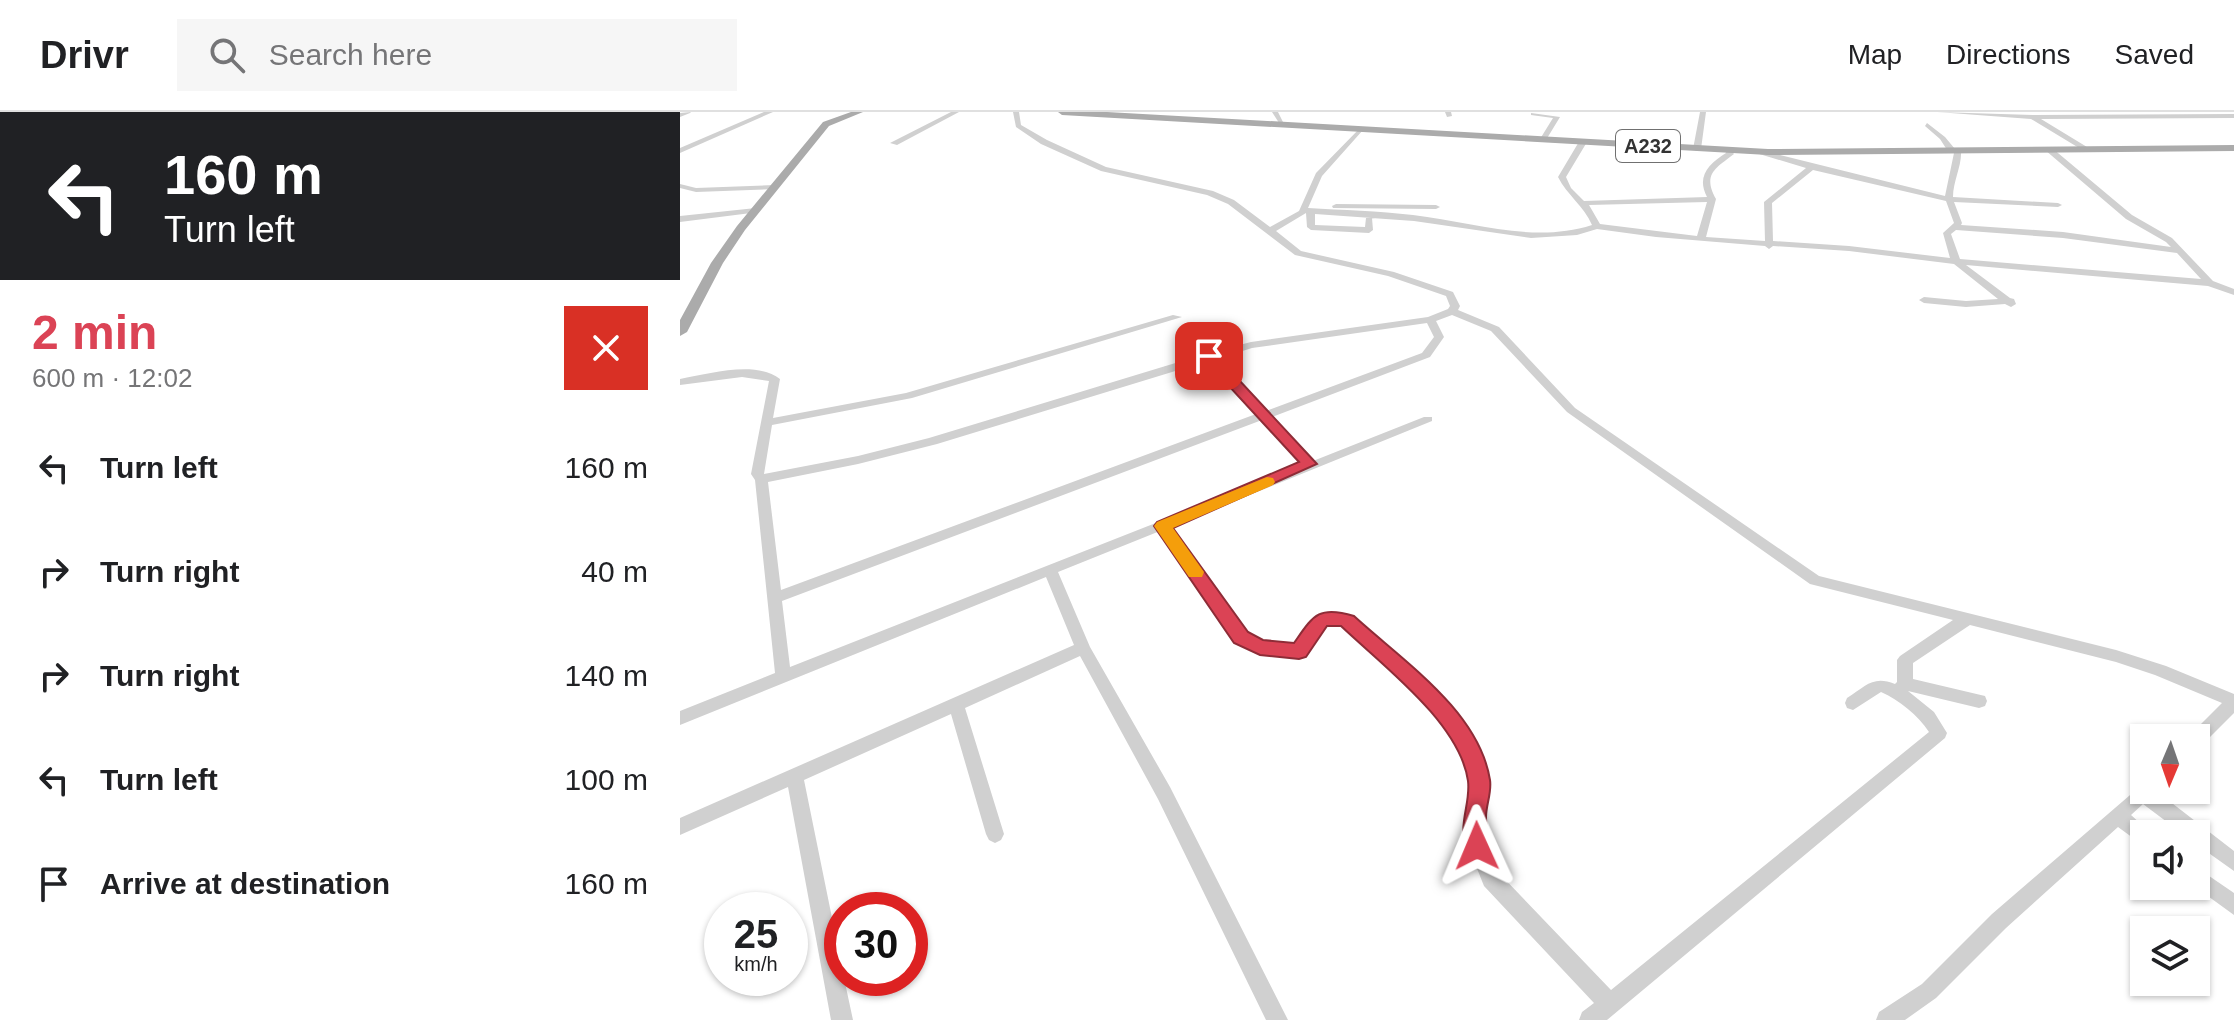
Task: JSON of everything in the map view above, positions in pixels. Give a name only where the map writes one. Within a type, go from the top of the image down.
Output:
[{"type":"main road","points":[[680,332],[717,263],[774,187],[826,124],[859,112]]},
{"type":"main road","name":"A232","points":[[1062,112],[1759,151],[2234,148]]},
{"type":"street","points":[[680,115],[688,112]]},
{"type":"street","points":[[680,151],[770,112]]},
{"type":"street","points":[[894,143],[956,112]]},
{"type":"street","points":[[1016,112],[1018,126],[1088,163],[1124,176],[1210,193],[1231,202],[1298,253],[1391,274],[1440,290],[1454,299],[1452,311]]},
{"type":"street","points":[[1275,112],[1283,125]]},
{"type":"street","points":[[1697,149],[1703,112]]},
{"type":"street","points":[[1940,112],[2234,116]]},
{"type":"street","points":[[1991,112],[2001,115]]},
{"type":"street","points":[[2155,112],[2167,116]]},
{"type":"street","points":[[1533,114],[1557,117],[1544,139]]},
{"type":"street","points":[[2038,115],[2084,149]]},
{"type":"street","points":[[1924,300],[2011,303],[1956,261],[1947,233],[1958,223],[1947,199],[1954,151],[1927,125]]},
{"type":"street","points":[[1361,129],[1319,175],[1307,210],[1311,227],[1369,230],[1369,220]]},
{"type":"street","points":[[1583,142],[1562,177],[1597,226]]},
{"type":"street","points":[[1701,239],[1712,199],[1706,190],[1707,173],[1712,165],[1730,154],[1729,150]]},
{"type":"street","points":[[2049,150],[2129,217],[2169,240],[2210,283]]},
{"type":"street","points":[[1759,151],[1947,199],[2058,205]]},
{"type":"street","points":[[1769,246],[1768,202],[1812,167]]},
{"type":"street","points":[[680,186],[696,190],[774,187]]},
{"type":"street","points":[[722,201],[737,190]]},
{"type":"street","points":[[1583,203],[1712,199]]},
{"type":"street","points":[[1270,231],[1307,210],[1345,205],[1436,207]]},
{"type":"street","points":[[694,216],[712,206]]},
{"type":"street","points":[[680,219],[756,210]]},
{"type":"street","points":[[1307,210],[1420,219],[1517,233],[1582,233],[1597,226],[1769,246],[1834,247],[1956,261],[2110,271],[2210,283],[2234,292]]},
{"type":"street","points":[[1953,227],[2063,235],[2179,251]]},
{"type":"street","points":[[761,479],[933,441],[1264,342],[1430,320],[1452,311],[1495,329],[1571,410],[1815,580],[2131,661],[2234,701],[2210,726]]},
{"type":"street","points":[[766,423],[908,396],[1177,317]]},
{"type":"street","points":[[773,599],[1426,355],[1439,337],[1430,320]]},
{"type":"street","points":[[1209,356],[1309,464]]},
{"type":"street","points":[[680,382],[767,375],[775,379],[757,474],[761,479],[783,676]]},
{"type":"street","points":[[680,718],[1428,419]]},
{"type":"street","points":[[1163,526],[1241,638],[1260,648],[1299,651],[1321,620],[1333,617],[1347,621],[1451,718],[1471,749],[1480,783],[1474,815],[1477,846],[1491,879],[1610,1004]]},
{"type":"street","points":[[1051,572],[1083,648],[1164,793],[1277,1020]]},
{"type":"street","points":[[1590,1020],[1939,733],[1901,688],[1905,660],[1967,619]]},
{"type":"street","points":[[680,827],[1083,648]]},
{"type":"street","points":[[1853,703],[1880,685],[1979,701]]},
{"type":"street","points":[[956,704],[995,834]]},
{"type":"street","points":[[795,777],[842,1020]]},
{"type":"street","points":[[1887,1020],[1929,991],[1999,921],[2130,804]]},
{"type":"street","points":[[2160,804],[2234,862]]},
{"type":"street","points":[[2118,816],[2130,826]]},
{"type":"street","points":[[2210,887],[2234,905]]},
{"type":"slow traffic","points":[[1195,572],[1163,526],[1267,482]]},
{"type":"route","points":[[1209,356],[1309,464],[1163,526],[1241,638],[1260,648],[1299,651],[1321,620],[1333,617],[1347,621],[1451,718],[1471,749],[1480,783],[1474,815],[1477,846]]}]
